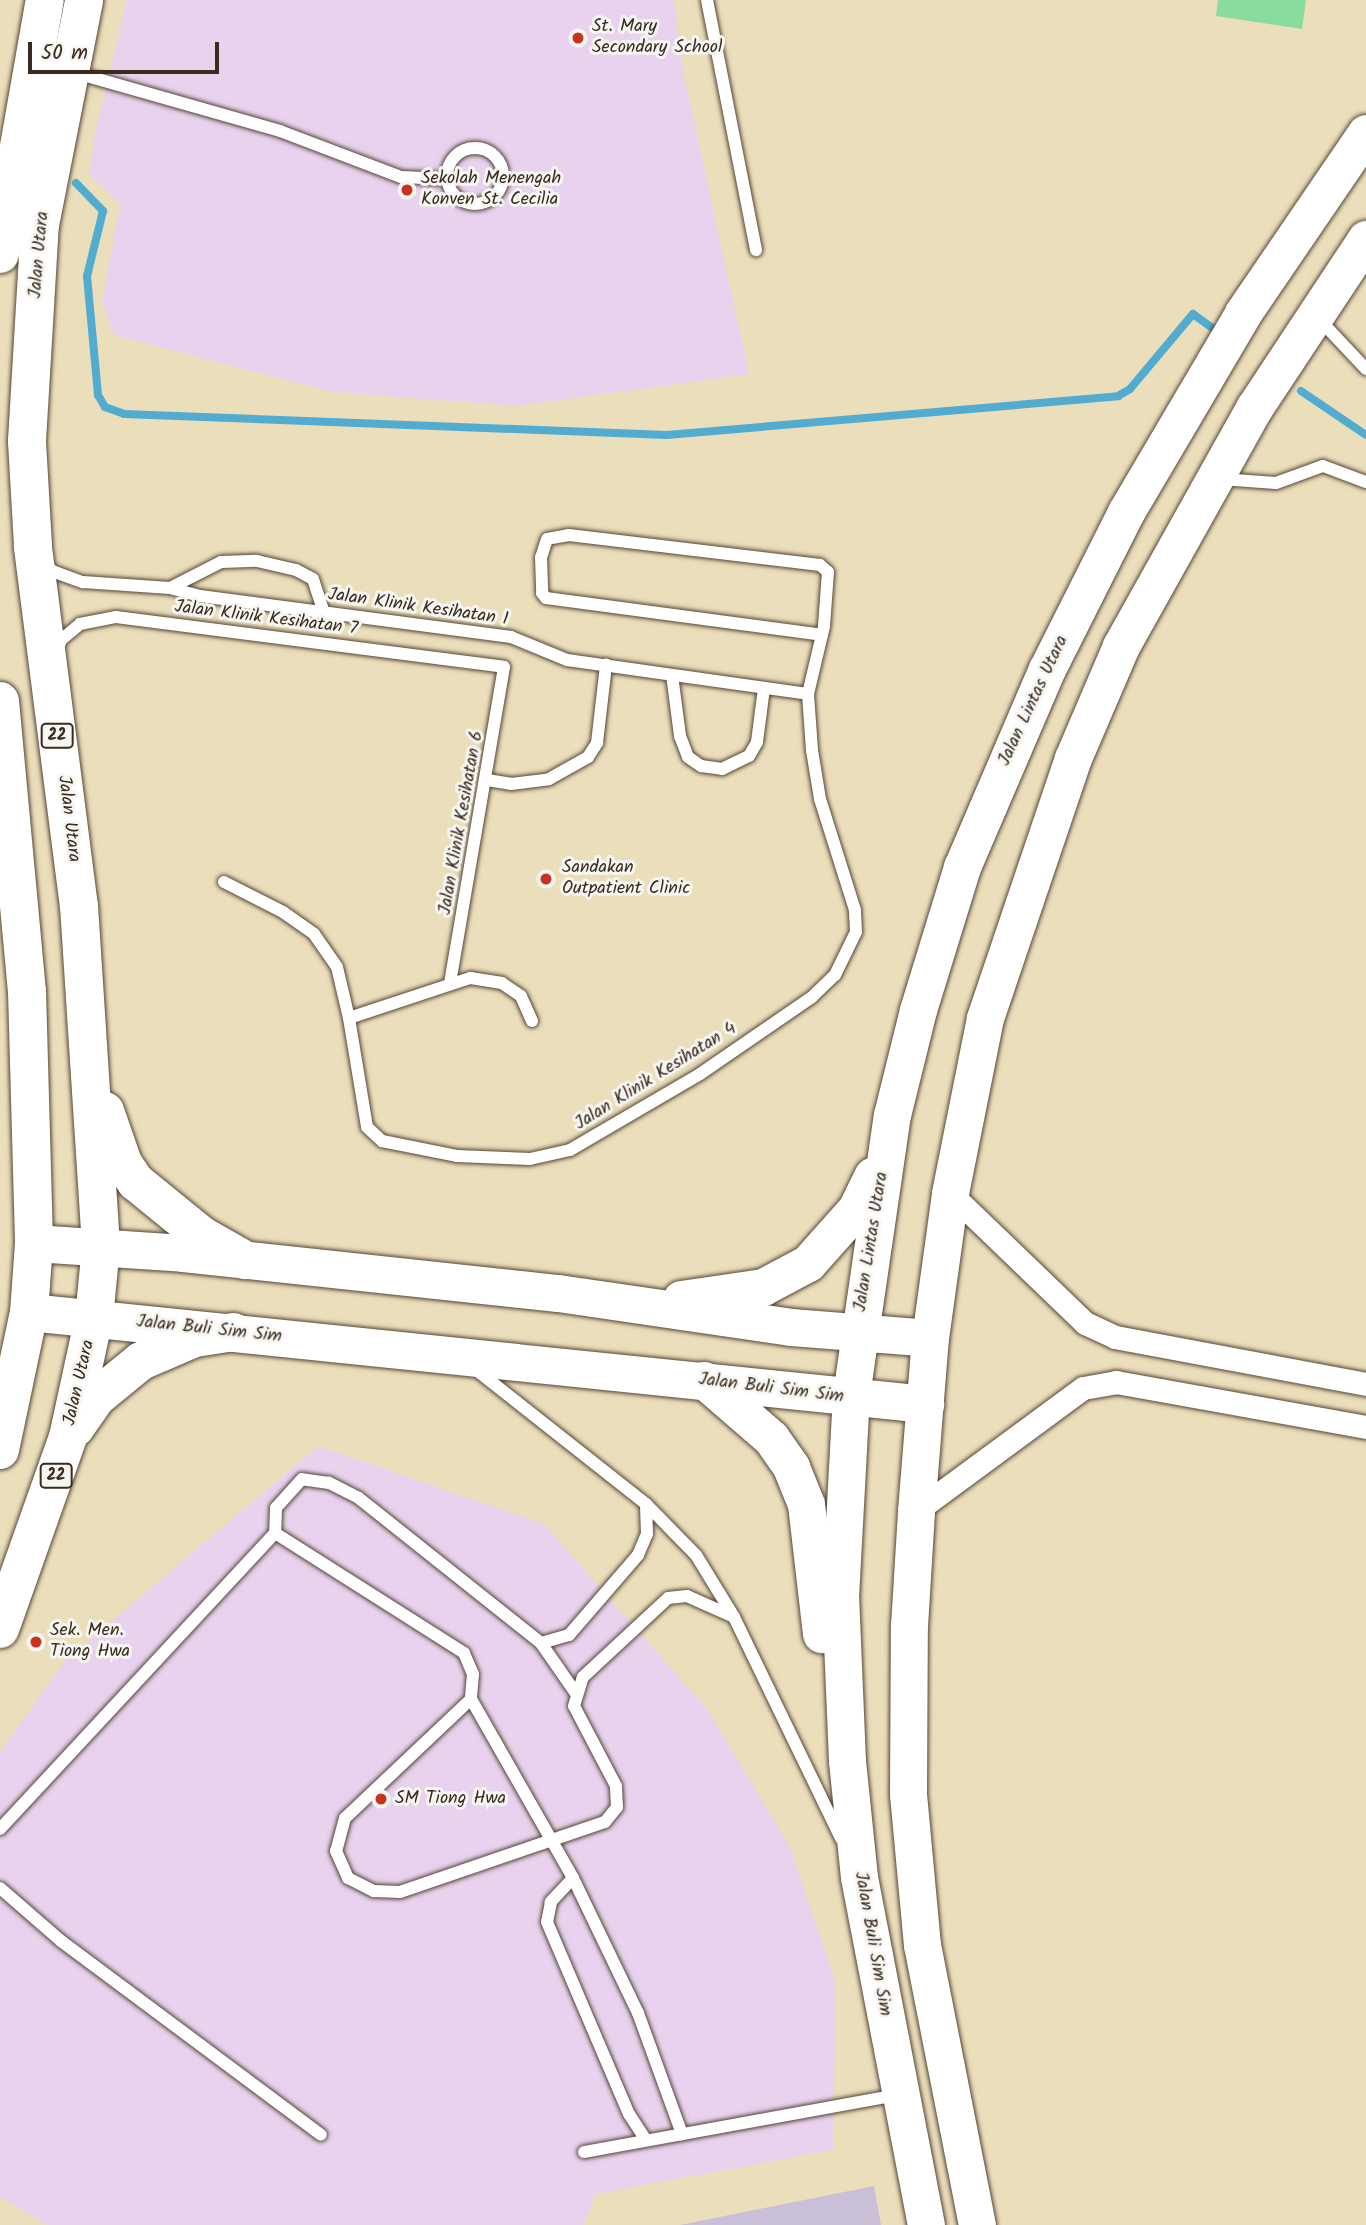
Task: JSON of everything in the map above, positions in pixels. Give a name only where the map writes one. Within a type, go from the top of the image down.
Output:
[{"type":"highway","points":[[0,254],[5,209],[45,0]]},
{"type":"highway","name":"Jalan Utara","points":[[0,1629],[68,1437],[94,1318],[101,1246],[81,937],[33,546],[27,441],[40,225],[84,0]]},
{"type":"highway","points":[[0,701],[26,978],[34,1243],[29,1312],[0,1450]]},
{"type":"highway","points":[[26,978],[42,979],[50,974],[81,937]]},
{"type":"highway","points":[[89,1059],[113,1135],[136,1182],[201,1235],[246,1260]]},
{"type":"highway","points":[[68,1437],[97,1397],[141,1361],[195,1338],[234,1332]]},
{"type":"main road","name":"Jalan Lintas Utara","points":[[851,1395],[892,1115],[918,1010],[962,867],[1013,740],[1126,512],[1243,313],[1366,133]]},
{"type":"main road","points":[[977,2225],[922,1945],[908,1794],[909,1626],[916,1511],[930,1338],[950,1193],[985,1018],[1073,758],[1121,646],[1254,408],[1366,239]]},
{"type":"main road","points":[[642,1305],[763,1287],[808,1263],[856,1209],[879,1161],[892,1115]]},
{"type":"main road","points":[[34,1243],[101,1246],[246,1260],[642,1305],[858,1333],[930,1338]]},
{"type":"main road","name":"Jalan Buli Sim Sim","points":[[29,1312],[851,1395],[840,1560],[847,1761],[859,1877],[874,1970],[903,2094],[923,2213]]},
{"type":"main road","points":[[704,1380],[771,1438],[791,1467],[806,1504],[830,1707],[847,1761]]},
{"type":"main road","points":[[851,1395],[925,1404]]},
{"type":"street","points":[[950,1193],[1085,1323],[1115,1336],[1366,1384]]},
{"type":"street","points":[[916,1511],[1083,1388],[1116,1382],[1366,1427]]},
{"type":"lane","points":[[707,0],[756,250]]},
{"type":"lane","points":[[70,71],[280,131],[401,177],[448,179]]},
{"type":"lane","points":[[466,149],[493,154],[502,170],[495,195],[480,203],[455,195],[448,179],[452,161],[466,149]]},
{"type":"lane","points":[[1315,315],[1366,369]]},
{"type":"lane","points":[[1212,479],[1276,484],[1323,466],[1366,482]]},
{"type":"lane","points":[[808,694],[822,635],[828,583],[828,572],[820,565],[569,535],[551,537],[542,550],[542,593],[554,600],[822,635]]},
{"type":"lane","name":"Jalan Klinik Kesihatan 1","points":[[33,546],[52,571],[101,585],[170,588],[511,637],[566,660],[808,694]]},
{"type":"lane","points":[[170,588],[221,562],[257,561],[296,570],[313,579],[324,612]]},
{"type":"lane","name":"Jalan Klinik Kesihatan 7","points":[[49,669],[61,640],[80,624],[116,617],[504,667]]},
{"type":"lane","points":[[487,780],[511,784],[549,779],[588,757],[597,743],[606,665]]},
{"type":"lane","name":"Jalan Klinik Kesihatan 6","points":[[450,984],[487,780],[504,667]]},
{"type":"lane","points":[[672,675],[680,736],[688,757],[701,766],[722,769],[749,756],[757,742],[764,688]]},
{"type":"lane","name":"Jalan Klinik Kesihatan 4","points":[[349,1018],[367,1127],[373,1135],[396,1145],[457,1156],[530,1159],[570,1150],[590,1140],[700,1074],[812,997],[835,975],[856,932],[855,910],[820,799],[808,694]]},
{"type":"lane","points":[[224,882],[283,912],[314,934],[337,967],[349,1018],[470,978],[502,983],[521,996],[532,1021]]},
{"type":"lane","points":[[457,1355],[646,1504],[696,1555],[734,1617],[859,1877]]},
{"type":"lane","points":[[0,1829],[275,1533],[276,1507],[302,1479],[329,1483],[359,1498],[541,1643],[575,1692]]},
{"type":"lane","points":[[541,1643],[569,1635],[638,1555],[647,1534],[646,1504]]},
{"type":"lane","points":[[275,1533],[464,1653],[473,1674],[471,1699],[550,1844],[573,1878],[638,2013],[682,2134]]},
{"type":"lane","points":[[471,1699],[345,1818],[336,1851],[348,1878],[374,1891],[400,1892],[550,1844],[605,1822],[617,1807],[616,1786],[574,1706],[575,1692],[583,1677],[668,1598],[687,1596],[734,1617]]},
{"type":"lane","points":[[573,1878],[551,1902],[547,1922],[629,2114],[646,2140]]},
{"type":"lane","points":[[0,1888],[61,1941],[321,2135]]},
{"type":"lane","points":[[584,2152],[903,2094]]},
{"type":"shaded area","name":"Sekolah Menengah Konven St. Cecilia","points":[[127,0],[674,0],[684,76],[749,374],[517,406],[332,392],[114,335],[102,302],[120,204],[89,175],[95,132]]},
{"type":"shaded area","name":"SM Tiong Hwa","points":[[318,1446],[544,1524],[707,1709],[789,1845],[836,1983],[833,2150],[596,2194],[583,2225],[48,2225],[0,2197],[0,1752],[65,1661]]},
{"type":"shaded area","points":[[874,2186],[881,2225],[680,2225]]},
{"type":"green space","points":[[1218,0],[1306,0],[1302,29],[1216,16]]},
{"type":"waterway","points":[[76,183],[103,211],[87,276],[98,395],[105,407],[124,414],[667,435],[1118,396],[1130,389],[1193,314],[1214,329]]},
{"type":"waterway","points":[[1301,391],[1366,435]]},
{"type":"place","name":"St. Mary Secondary School","points":[[578,38]]},
{"type":"place","name":"Sekolah Menengah Konven St. Cecilia","points":[[407,190]]},
{"type":"place","name":"Sandakan Outpatient Clinic","points":[[546,879]]},
{"type":"place","name":"Sek. Men. Tiong Hwa","points":[[36,1642]]},
{"type":"place","name":"SM Tiong Hwa","points":[[381,1799]]}]
